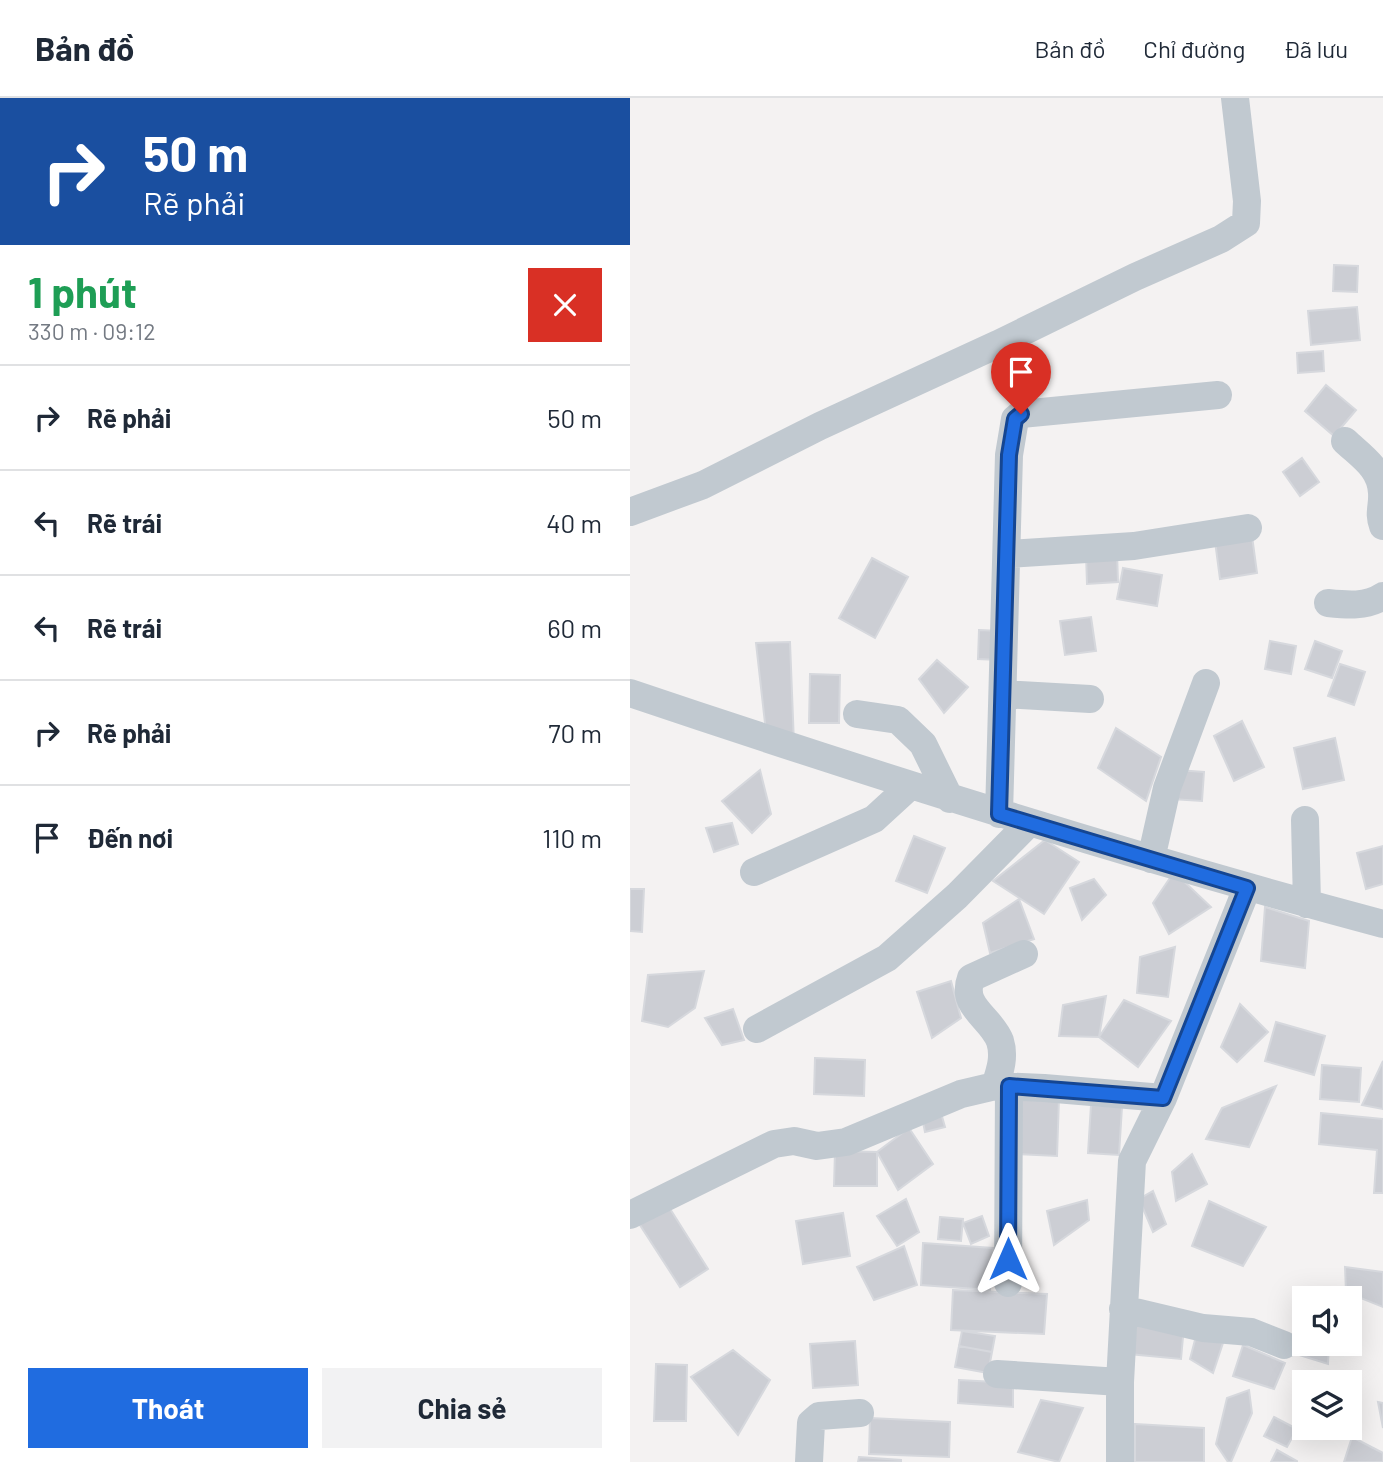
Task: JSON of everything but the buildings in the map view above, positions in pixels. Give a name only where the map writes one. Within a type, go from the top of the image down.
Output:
[{"type":"street","points":[[630,512],[703,485],[820,426],[1221,239],[1238,228],[1246,222],[1247,201],[1234,98]]},
{"type":"street","points":[[999,814],[1009,455],[1015,419],[1021,414],[1218,395]]},
{"type":"street","points":[[1345,441],[1378,472],[1382,494],[1379,516],[1383,526]]},
{"type":"street","points":[[1006,554],[1135,546],[1248,528]]},
{"type":"street","points":[[1328,603],[1354,605],[1375,601],[1383,596]]},
{"type":"street","points":[[1151,859],[1167,788],[1206,683]]},
{"type":"street","points":[[630,693],[950,799],[1247,888],[1383,924]]},
{"type":"street","points":[[1003,694],[1090,699]]},
{"type":"street","points":[[857,714],[898,720],[923,744],[950,799]]},
{"type":"street","points":[[754,872],[874,819],[910,786]]},
{"type":"street","points":[[1305,820],[1307,904]]},
{"type":"street","points":[[757,1028],[887,958],[957,896],[1029,823]]},
{"type":"street","points":[[1120,1462],[1120,1382],[1132,1161],[1163,1098],[1247,888]]},
{"type":"street","points":[[1008,1283],[1000,1042],[971,1003],[967,989],[971,978],[1024,954]]},
{"type":"street","points":[[630,1215],[774,1144],[794,1142],[817,1146],[846,1142],[961,1094],[1002,1086],[1163,1098]]},
{"type":"street","points":[[1123,1309],[1203,1328],[1251,1332],[1284,1345]]},
{"type":"street","points":[[997,1374],[1120,1382]]},
{"type":"street","points":[[809,1462],[811,1423],[819,1416],[860,1413]]},
{"type":"route","points":[[1008,1259],[1009,1086],[1163,1098],[1247,888],[999,814],[1009,455],[1015,419],[1021,414]]}]
